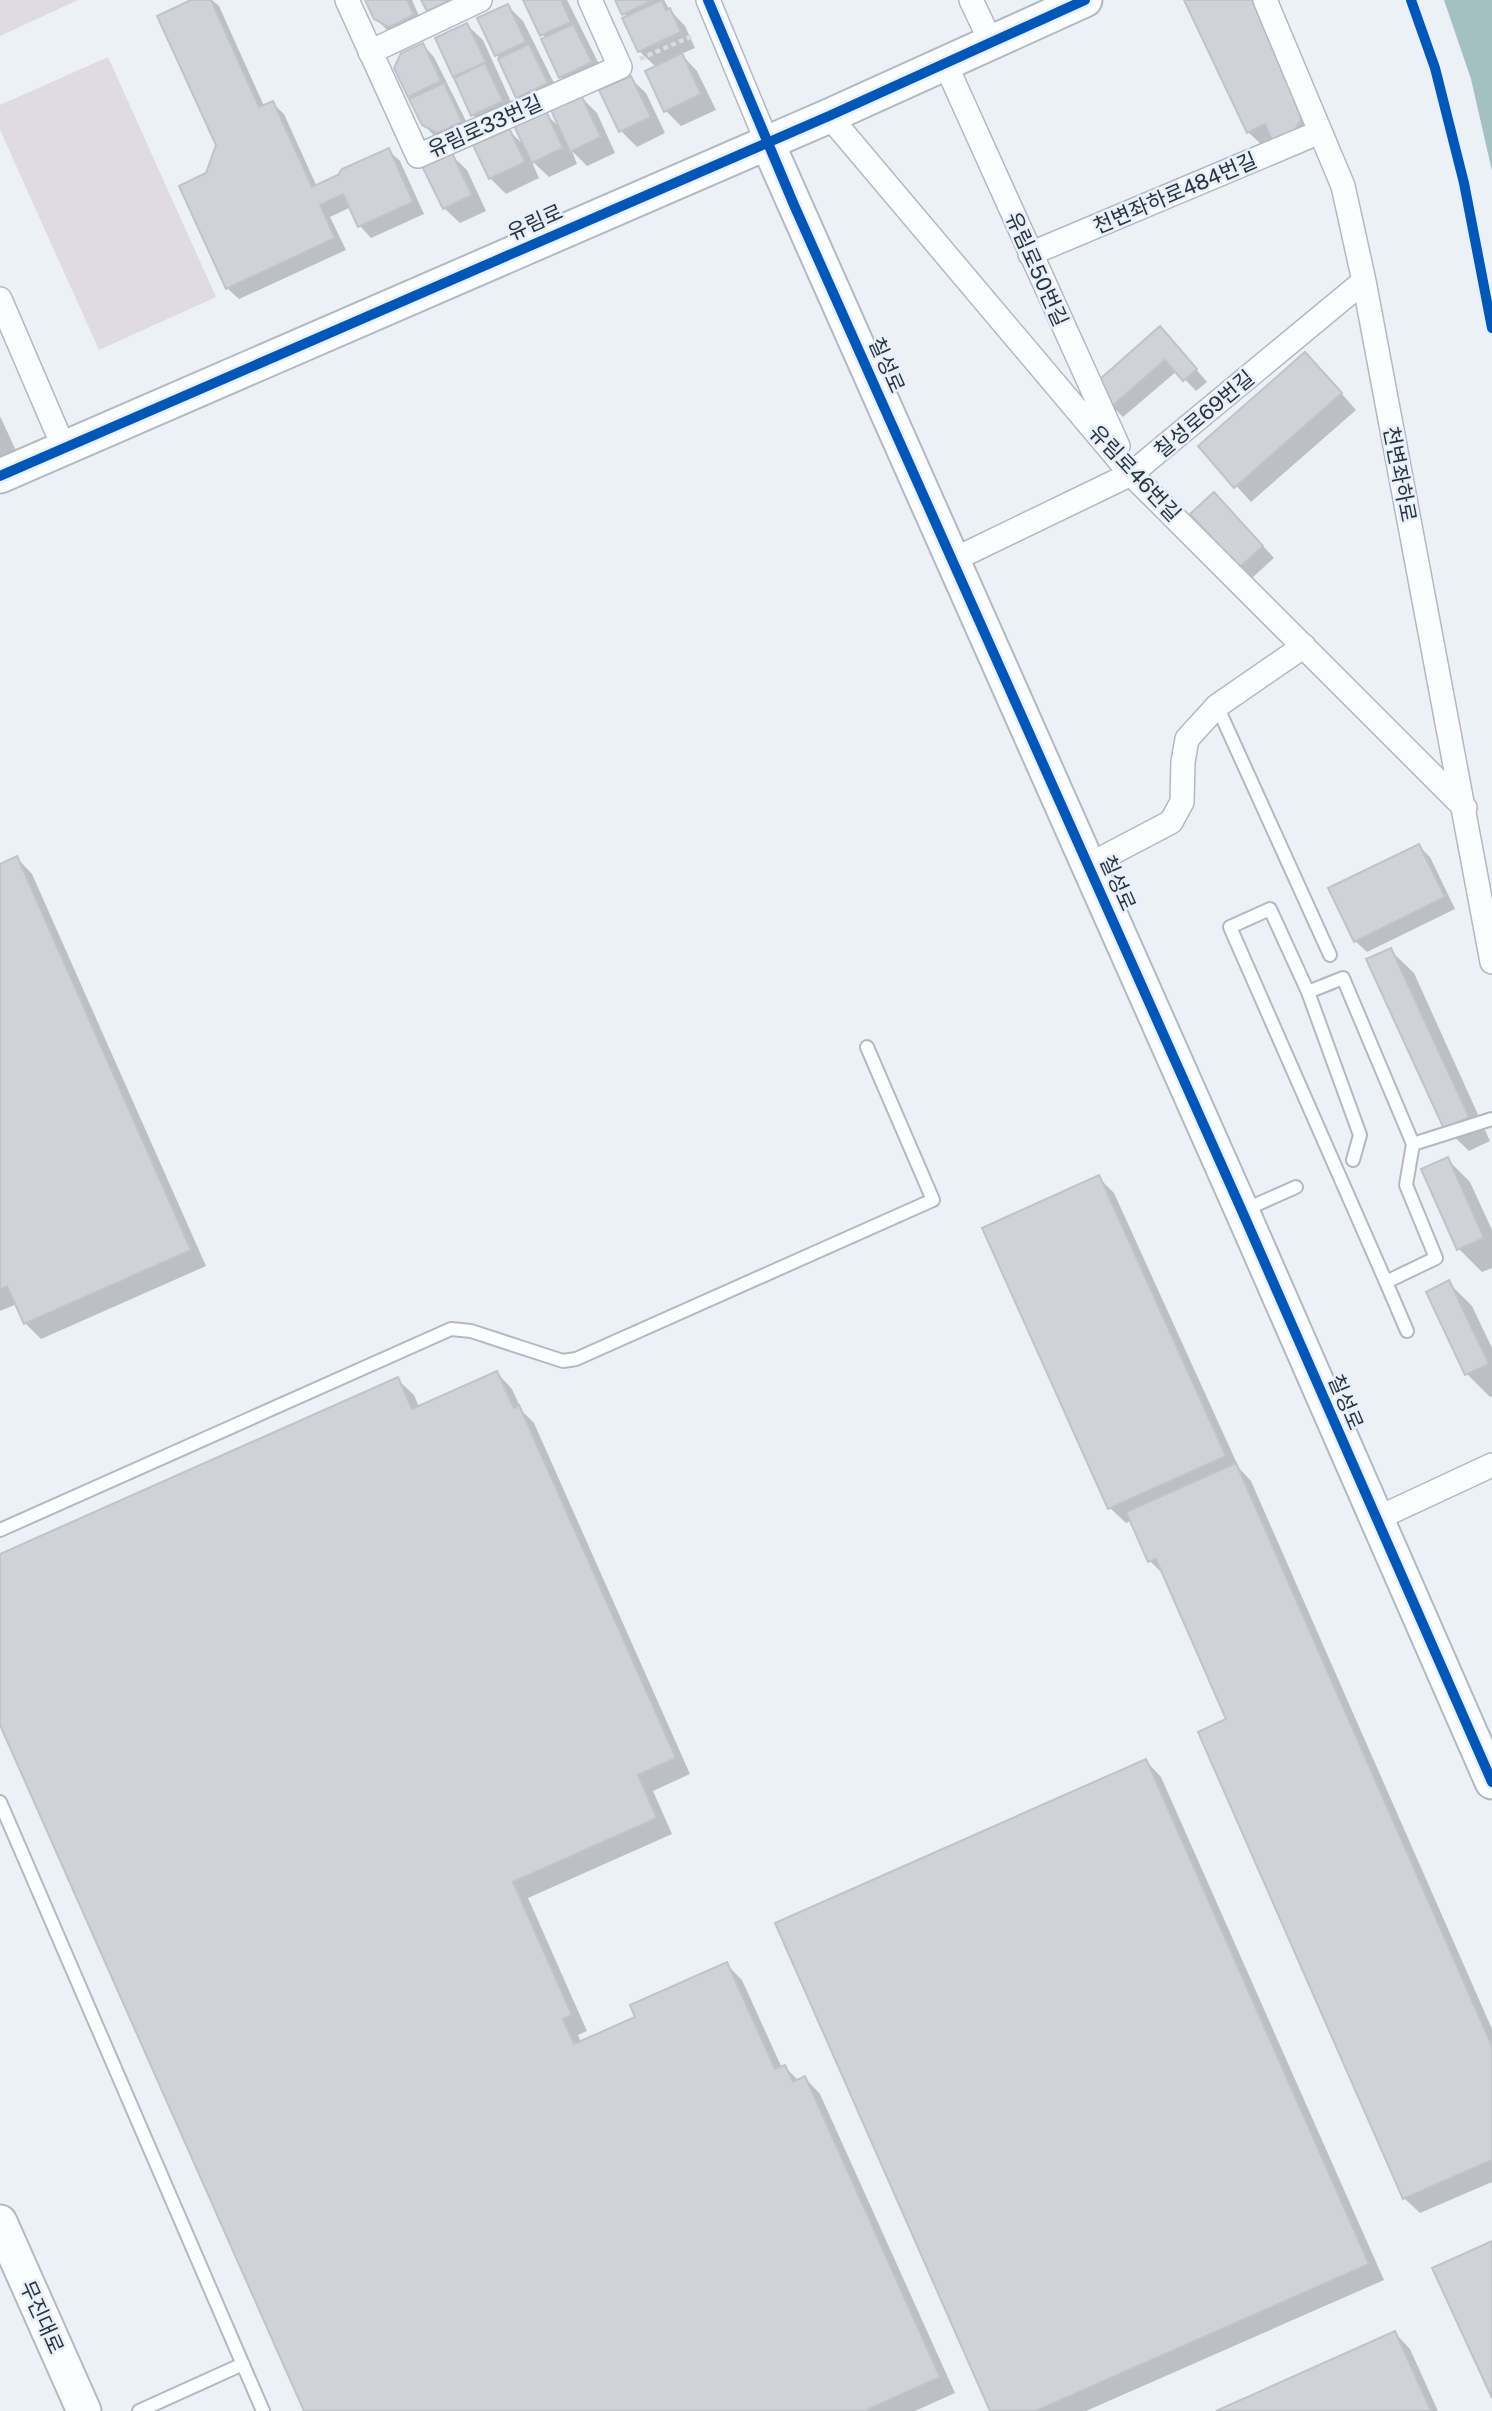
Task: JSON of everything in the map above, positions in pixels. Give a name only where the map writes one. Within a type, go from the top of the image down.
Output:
[{"type":"street","name":"유림로33번길","points":[[347,0],[418,156],[620,67]]},
{"type":"street","points":[[370,51],[480,0]]},
{"type":"street","points":[[590,0],[620,67]]},
{"type":"street","name":"칠성로","points":[[708,0],[767,142],[1242,1211],[1492,1782]]},
{"type":"street","points":[[971,0],[991,42]]},
{"type":"street","name":"유림로","points":[[0,476],[829,116],[1085,0]]},
{"type":"street","name":"천변좌하로","points":[[1265,0],[1343,186],[1364,281],[1492,962]]},
{"type":"street","name":"유림로50번길","points":[[945,63],[1131,474]]},
{"type":"street","name":"유림로46번길","points":[[829,116],[1131,474],[1465,808]]},
{"type":"street","name":"천변좌하로484번길","points":[[1030,254],[1320,132]]},
{"type":"street","name":"칠성로69번길","points":[[953,560],[1131,474],[1364,281]]},
{"type":"street","points":[[0,299],[64,448]]},
{"type":"street","points":[[1089,865],[1171,822],[1182,802],[1183,762],[1187,739],[1217,706],[1304,646]]},
{"type":"street","points":[[1376,1519],[1492,1465]]},
{"type":"street","name":"무진대로","points":[[0,2222],[84,2411]]},
{"type":"lane","points":[[1217,706],[1330,955]]},
{"type":"lane","points":[[1353,1160],[1360,1135],[1308,992],[1270,909],[1230,927],[1407,1331]]},
{"type":"lane","points":[[1308,992],[1343,978],[1413,1144],[1406,1185],[1436,1258],[1386,1282]]},
{"type":"lane","points":[[0,1530],[451,1329],[471,1331],[563,1361],[576,1359],[933,1200],[867,1047]]},
{"type":"lane","points":[[1413,1144],[1492,1119]]},
{"type":"lane","points":[[1242,1211],[1296,1187]]},
{"type":"lane","points":[[0,1802],[263,2411]]},
{"type":"lane","points":[[139,2411],[243,2364]]},
{"type":"path","points":[[620,67],[692,36]]},
{"type":"shaded area","points":[[0,0],[78,0],[0,36]]},
{"type":"shaded area","points":[[1444,0],[1492,0],[1492,171],[1471,79]]},
{"type":"shaded area","points":[[108,57],[216,297],[99,350],[0,130],[0,105]]},
{"type":"building","points":[[191,0],[211,0],[259,107],[273,101],[312,187],[338,175],[342,169],[389,148],[413,202],[358,227],[343,194],[320,205],[335,238],[226,289],[179,186],[206,173],[216,145],[157,16]]},
{"type":"building","points":[[365,0],[407,0],[414,15],[389,27],[374,19]]},
{"type":"building","points":[[421,0],[451,0],[427,11]]},
{"type":"building","points":[[523,0],[561,0],[571,22],[540,36]]},
{"type":"building","points":[[615,0],[653,0],[622,15]]},
{"type":"building","points":[[662,0],[666,10],[670,8],[681,32],[638,52],[622,18]]},
{"type":"building","points":[[1184,0],[1256,0],[1304,114],[1293,133],[1273,142],[1265,124],[1247,133]]},
{"type":"building","points":[[508,4],[526,42],[495,56],[477,18]]},
{"type":"building","points":[[467,23],[486,62],[453,77],[435,38]]},
{"type":"building","points":[[573,24],[592,62],[559,78],[541,39]]},
{"type":"building","points":[[423,43],[441,81],[408,97],[394,68],[401,53]]},
{"type":"building","points":[[529,44],[548,83],[516,98],[498,59]]},
{"type":"building","points":[[682,53],[701,94],[664,112],[645,71]]},
{"type":"building","points":[[485,63],[503,101],[471,116],[454,78]]},
{"type":"building","points":[[631,76],[651,117],[619,132],[599,90]]},
{"type":"building","points":[[444,83],[462,122],[437,133],[422,125],[409,99]]},
{"type":"building","points":[[581,95],[601,137],[570,152],[551,110]]},
{"type":"building","points":[[546,111],[563,148],[532,163],[514,126]]},
{"type":"building","points":[[509,128],[525,162],[489,179],[473,145]]},
{"type":"building","points":[[452,153],[472,195],[443,209],[422,166]]},
{"type":"building","points":[[1160,326],[1197,369],[1183,381],[1165,360],[1111,407],[1099,380]]},
{"type":"building","points":[[1305,352],[1342,393],[1234,488],[1198,446]]},
{"type":"building","points":[[1214,492],[1263,546],[1239,568],[1190,514]]},
{"type":"building","points":[[1419,844],[1445,897],[1354,942],[1328,888]]},
{"type":"building","points":[[17,856],[191,1250],[24,1324],[7,1286],[0,1289],[0,864]]},
{"type":"building","points":[[1391,948],[1469,1117],[1444,1129],[1366,959]]},
{"type":"building","points":[[1448,1157],[1484,1238],[1457,1250],[1421,1169]]},
{"type":"building","points":[[1099,1175],[1226,1456],[1108,1509],[982,1228]]},
{"type":"building","points":[[1449,1280],[1489,1364],[1465,1375],[1426,1292]]},
{"type":"building","points":[[497,1371],[514,1408],[519,1405],[676,1758],[638,1775],[657,1818],[513,1882],[572,2015],[563,2019],[574,2044],[635,2017],[630,2005],[727,1962],[775,2069],[785,2065],[793,2082],[805,2076],[940,2377],[865,2411],[304,2411],[0,1725],[0,1554],[398,1377],[412,1409]]},
{"type":"building","points":[[1236,1463],[1492,2046],[1492,2160],[1403,2199],[1198,1732],[1226,1719],[1156,1559],[1148,1562],[1126,1512]]},
{"type":"building","points":[[1146,1759],[1369,2264],[1036,2411],[990,2411],[775,1923]]},
{"type":"building","points":[[1492,2241],[1492,2398],[1432,2268]]},
{"type":"building","points":[[1395,2331],[1431,2411],[1216,2411]]},
{"type":"cycle path","points":[[708,0],[794,205],[1242,1211],[1492,1782]]},
{"type":"cycle path","points":[[0,476],[829,116],[1085,0]]},
{"type":"cycle path","points":[[1411,0],[1435,68],[1464,183],[1492,328]]}]
